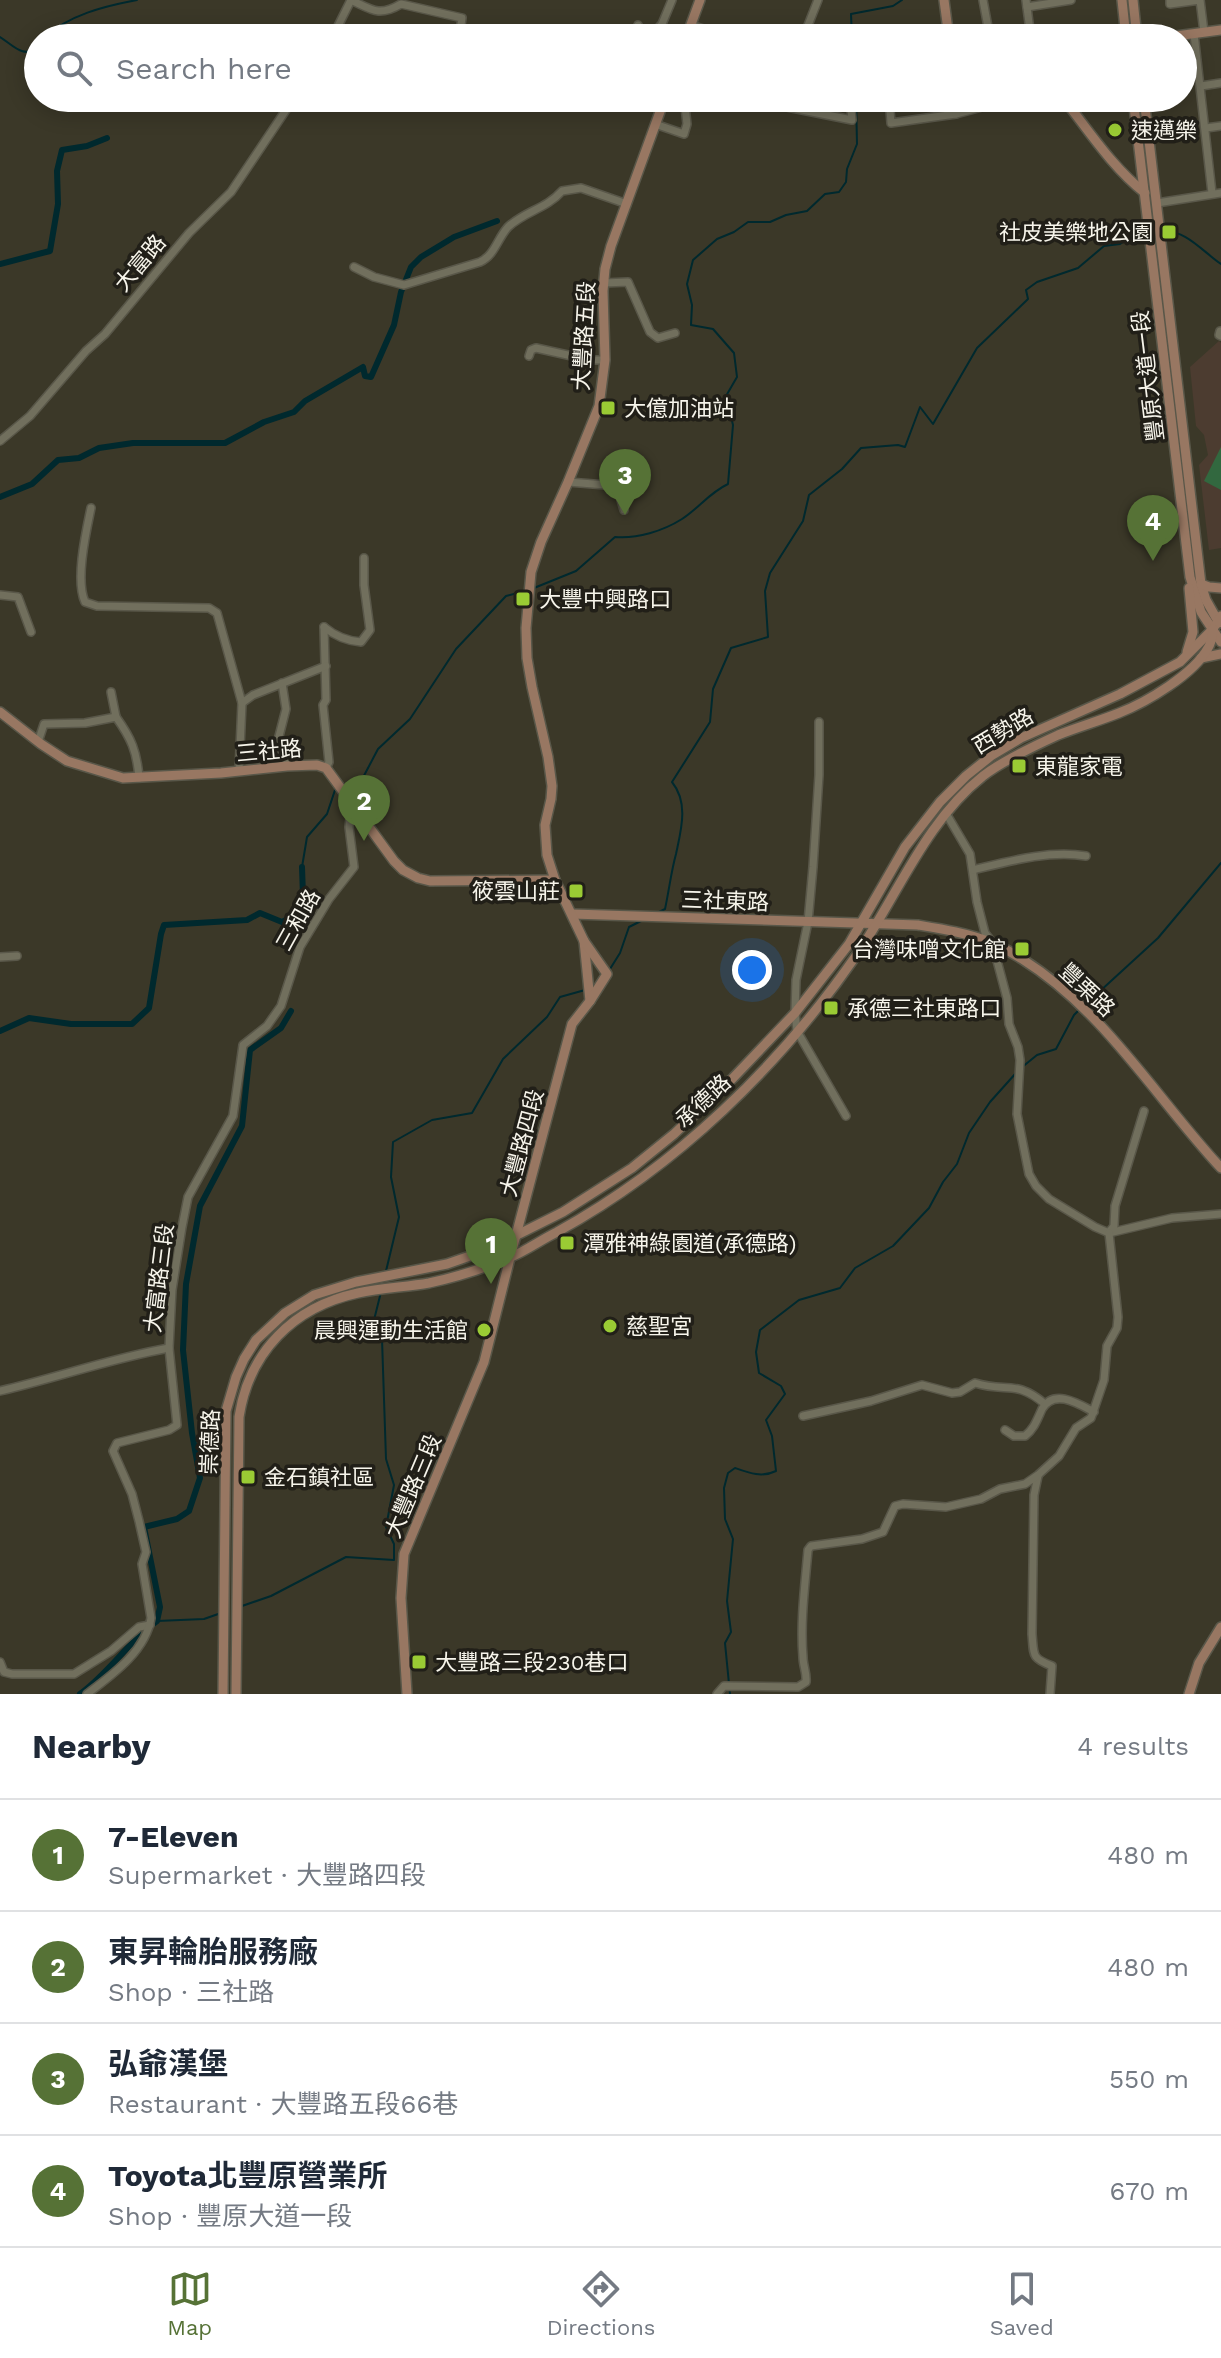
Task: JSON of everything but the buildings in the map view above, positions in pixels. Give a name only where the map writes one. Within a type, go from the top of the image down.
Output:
[{"type":"street","points":[[339,24],[351,0],[386,13],[401,4],[462,18],[461,24]]},
{"type":"street","points":[[662,24],[672,0]]},
{"type":"street","points":[[691,24],[700,0]]},
{"type":"street","points":[[809,24],[818,0]]},
{"type":"street","points":[[944,0],[947,24]]},
{"type":"street","points":[[983,0],[987,24]]},
{"type":"street","points":[[1029,24],[1026,4],[1071,0]]},
{"type":"street","points":[[1122,0],[1125,24]]},
{"type":"street","points":[[1133,0],[1136,24]]},
{"type":"street","points":[[1074,112],[1115,166],[1157,203],[1217,193],[1201,86],[1200,0],[1170,4],[1170,0]]},
{"type":"street","points":[[1199,33],[1221,30]]},
{"type":"street","points":[[1201,86],[1221,83]]},
{"type":"street","name":"大富路","points":[[0,441],[30,416],[86,351],[105,334],[189,233],[231,192],[285,112]]},
{"type":"street","name":"大豐路五段","points":[[531,572],[599,406],[605,360],[604,283],[611,246],[660,112]]},
{"type":"street","points":[[655,124],[684,134],[686,112]]},
{"type":"street","points":[[821,112],[852,120],[851,112]]},
{"type":"street","points":[[890,112],[891,123],[963,112]]},
{"type":"street","name":"豐原大道一段","points":[[1135,112],[1190,577],[1201,612],[1218,623]]},
{"type":"street","name":"豐原大道一段","points":[[1146,112],[1201,584],[1218,623],[1221,642]]},
{"type":"street","points":[[1206,128],[1221,126]]},
{"type":"street","points":[[354,267],[374,277],[404,285],[489,258],[507,228],[526,214],[545,207],[562,191],[581,188],[627,204]]},
{"type":"street","points":[[604,283],[628,282],[650,332],[658,338],[675,333]]},
{"type":"street","points":[[529,356],[531,350],[536,348],[590,360],[605,360]]},
{"type":"street","points":[[568,482],[613,483],[617,486],[624,510]]},
{"type":"street","points":[[91,508],[82,579],[85,602],[97,606],[209,608],[217,613],[242,703],[239,771]]},
{"type":"street","points":[[326,768],[329,762],[323,705],[326,700],[324,627],[353,642],[361,642],[370,630],[364,558]]},
{"type":"street","name":"大豐路四段","points":[[473,1392],[484,1362],[572,1024],[607,974],[584,941],[555,880],[544,838],[551,799],[550,769],[527,658],[531,572]]},
{"type":"street","points":[[1180,662],[1191,644],[1193,632],[1188,586],[1190,577]]},
{"type":"street","points":[[1201,584],[1221,588]]},
{"type":"street","points":[[0,595],[18,597],[31,632]]},
{"type":"street","name":"西勢路","points":[[877,923],[914,860],[961,796],[985,774],[1058,735],[1133,707],[1178,679],[1201,658],[1218,623]]},
{"type":"street","name":"西勢路","points":[[863,922],[905,847],[940,802],[966,776],[1021,738],[1120,694],[1180,662],[1218,623]]},
{"type":"street","points":[[1201,658],[1221,654]]},
{"type":"street","points":[[242,703],[253,695],[326,666]]},
{"type":"street","points":[[282,683],[286,709],[277,744],[287,766]]},
{"type":"street","points":[[111,692],[116,717],[129,735],[137,755],[139,778]]},
{"type":"street","name":"三社路","points":[[0,712],[67,761],[110,776],[139,778],[317,765],[326,768],[342,787],[394,861],[418,878],[440,882],[555,880]]},
{"type":"street","points":[[38,742],[44,724],[85,723],[116,717]]},
{"type":"street","points":[[819,722],[819,775],[808,922],[796,980],[796,1022],[846,1116]]},
{"type":"street","name":"三和路","points":[[243,1045],[267,1026],[281,1006],[300,947],[329,899],[354,867],[349,827],[352,801]]},
{"type":"street","points":[[947,815],[965,844],[985,933],[992,942],[1007,998],[1009,1024],[1020,1060],[1017,1114],[1029,1174],[1036,1186],[1049,1199],[1109,1233],[1172,1218],[1221,1214]]},
{"type":"street","points":[[973,870],[1042,856],[1086,856]]},
{"type":"street","name":"三社東路","points":[[572,914],[877,923]]},
{"type":"street","name":"承德路","points":[[510,1258],[588,1214],[643,1177],[749,1084],[796,1022],[863,922]]},
{"type":"street","name":"承德路","points":[[515,1237],[563,1212],[632,1168],[674,1134],[770,1041],[796,1022],[834,985],[877,923]]},
{"type":"street","name":"豐栗路","points":[[877,923],[932,927],[992,942],[1038,969],[1069,992],[1102,1027],[1190,1135],[1221,1168]]},
{"type":"street","name":"大豐路四段","points":[[584,941],[590,1001]]},
{"type":"street","points":[[0,957],[17,956]]},
{"type":"street","name":"大富路三段","points":[[150,1625],[142,1564],[146,1552],[132,1494],[113,1451],[117,1443],[169,1430],[177,1425],[169,1348],[172,1290],[182,1227],[188,1197],[233,1116],[243,1045]]},
{"type":"street","points":[[717,1694],[724,1686],[798,1687],[806,1682],[803,1611],[808,1550],[811,1546],[862,1539],[883,1532],[895,1506],[946,1507],[1025,1484],[1059,1456],[1076,1428],[1091,1418],[1104,1380],[1107,1346],[1117,1328],[1109,1233],[1114,1226],[1115,1206],[1144,1111]]},
{"type":"street","name":"崇德路","points":[[223,1694],[226,1411],[244,1359],[256,1340],[271,1325],[314,1295],[356,1282],[447,1264],[515,1237]]},
{"type":"street","name":"崇德路","points":[[236,1694],[238,1434],[247,1382],[264,1351],[288,1325],[323,1305],[356,1293],[429,1283],[510,1258]]},
{"type":"street","points":[[0,1391],[169,1348]]},
{"type":"street","points":[[803,1416],[871,1401],[922,1385],[952,1393],[975,1383],[989,1387],[1012,1387],[1024,1389],[1045,1404]]},
{"type":"street","name":"大豐路三段","points":[[407,1694],[401,1598],[404,1554],[473,1392]]},
{"type":"street","points":[[1005,1430],[1014,1436],[1025,1436],[1033,1430],[1045,1404],[1054,1399],[1073,1401],[1094,1412]]},
{"type":"street","points":[[1038,1475],[1034,1495],[1032,1634],[1036,1660],[1052,1666],[1050,1694]]},
{"type":"street","points":[[0,1662],[4,1672],[12,1674],[74,1674],[111,1651],[139,1627],[150,1625],[145,1640],[87,1694]]},
{"type":"street","points":[[1189,1694],[1199,1663],[1221,1627]]},
{"type":"shaded area","points":[[1219,341],[1221,548],[1209,550],[1199,465],[1208,455],[1204,435],[1196,426],[1190,367]]},
{"type":"green space","points":[[1221,447],[1221,490],[1204,481]]},
{"type":"waterway","points":[[63,24],[100,9],[137,0]]},
{"type":"waterway","points":[[851,24],[851,14],[893,6],[902,0]]},
{"type":"waterway","points":[[0,37],[24,51]]},
{"type":"waterway","points":[[534,588],[576,571],[615,537],[641,535],[675,523],[728,484],[733,425],[726,396],[737,377],[734,353],[713,329],[691,325],[692,305],[687,284],[693,260],[717,239],[748,222],[770,222],[807,211],[825,194],[839,192],[846,182],[847,169],[857,144],[856,112]]},
{"type":"waterway","points":[[0,264],[50,251],[58,204],[57,171],[62,150],[87,146],[107,138]]},
{"type":"waterway","points":[[0,497],[32,484],[58,460],[79,458],[99,448],[133,443],[225,443],[264,422],[294,412],[305,401],[363,367],[365,376],[371,377],[394,325],[401,292],[411,267],[421,257],[454,237],[497,221]]},
{"type":"waterway","points":[[1162,232],[1186,237],[1221,264]]},
{"type":"waterway","points":[[659,912],[665,909],[681,826],[682,808],[672,782],[710,722],[713,689],[731,648],[768,637],[765,591],[770,573],[803,521],[809,495],[842,469],[861,448],[905,447],[920,407],[933,424],[977,348],[1028,299],[1026,290],[1037,282],[1078,268],[1104,246],[1120,244],[1132,236],[1143,234]]},
{"type":"waterway","points":[[343,787],[358,787],[378,749],[410,719],[456,649],[506,596],[525,591]]},
{"type":"waterway","points":[[302,867],[307,837],[327,814],[336,787]]},
{"type":"waterway","points":[[1087,1003],[1158,938],[1221,863]]},
{"type":"waterway","points":[[0,1031],[29,1018],[71,1024],[132,1024],[149,1008],[164,925],[247,920],[260,913],[282,922],[300,913],[302,867]]},
{"type":"waterway","points":[[610,969],[620,953],[629,927],[643,920]]},
{"type":"waterway","points":[[386,1271],[399,1217],[391,1177],[393,1142],[432,1120],[472,1113],[503,1059],[547,1017],[560,997],[585,990]]},
{"type":"waterway","points":[[1021,1068],[1037,1055],[1056,1049],[1079,1010]]},
{"type":"waterway","points":[[80,1694],[157,1621],[160,1607],[144,1527],[177,1519],[189,1511],[200,1478],[183,1350],[186,1284],[200,1206],[242,1126],[250,1050],[281,1028],[291,1011]]},
{"type":"waterway","points":[[730,1694],[725,1643],[731,1632],[727,1601],[733,1539],[725,1519],[724,1488],[728,1473],[735,1468],[761,1474],[776,1471],[772,1436],[766,1420],[785,1394],[781,1386],[759,1373],[756,1352],[760,1330],[799,1300],[840,1288],[855,1268],[893,1246],[929,1208],[957,1164],[969,1133],[990,1102],[1016,1073]]},
{"type":"waterway","points":[[242,1606],[271,1596],[346,1557],[394,1560],[394,1544],[386,1527],[394,1485],[386,1459],[382,1339],[374,1320],[381,1292]]},
{"type":"waterway","points":[[157,1621],[204,1619],[221,1613]]},
{"type":"place","name":"速邁樂","points":[[1115,130]]},
{"type":"place","name":"社皮美樂地公園","points":[[1169,232]]},
{"type":"place","name":"大億加油站","points":[[608,408]]},
{"type":"place","name":"弘爺漢堡","points":[[625,515]]},
{"type":"place","name":"Toyota北豐原營業所","points":[[1153,561]]},
{"type":"place","name":"大豐中興路口","points":[[523,599]]},
{"type":"place","name":"東龍家電","points":[[1019,766]]},
{"type":"place","name":"東昇輪胎服務廠","points":[[364,841]]},
{"type":"place","name":"筱雲山莊","points":[[576,891]]},
{"type":"place","name":"台灣味噌文化館","points":[[1022,949]]},
{"type":"place","name":"承德三社東路口","points":[[831,1008]]},
{"type":"place","name":"潭雅神綠園道(承德路)","points":[[567,1243]]},
{"type":"place","name":"7-Eleven","points":[[491,1284]]},
{"type":"place","name":"慈聖宮","points":[[610,1326]]},
{"type":"place","name":"晨興運動生活館","points":[[484,1330]]},
{"type":"place","name":"金石鎮社區","points":[[248,1477]]},
{"type":"place","name":"大豐路三段230巷口","points":[[419,1662]]}]
